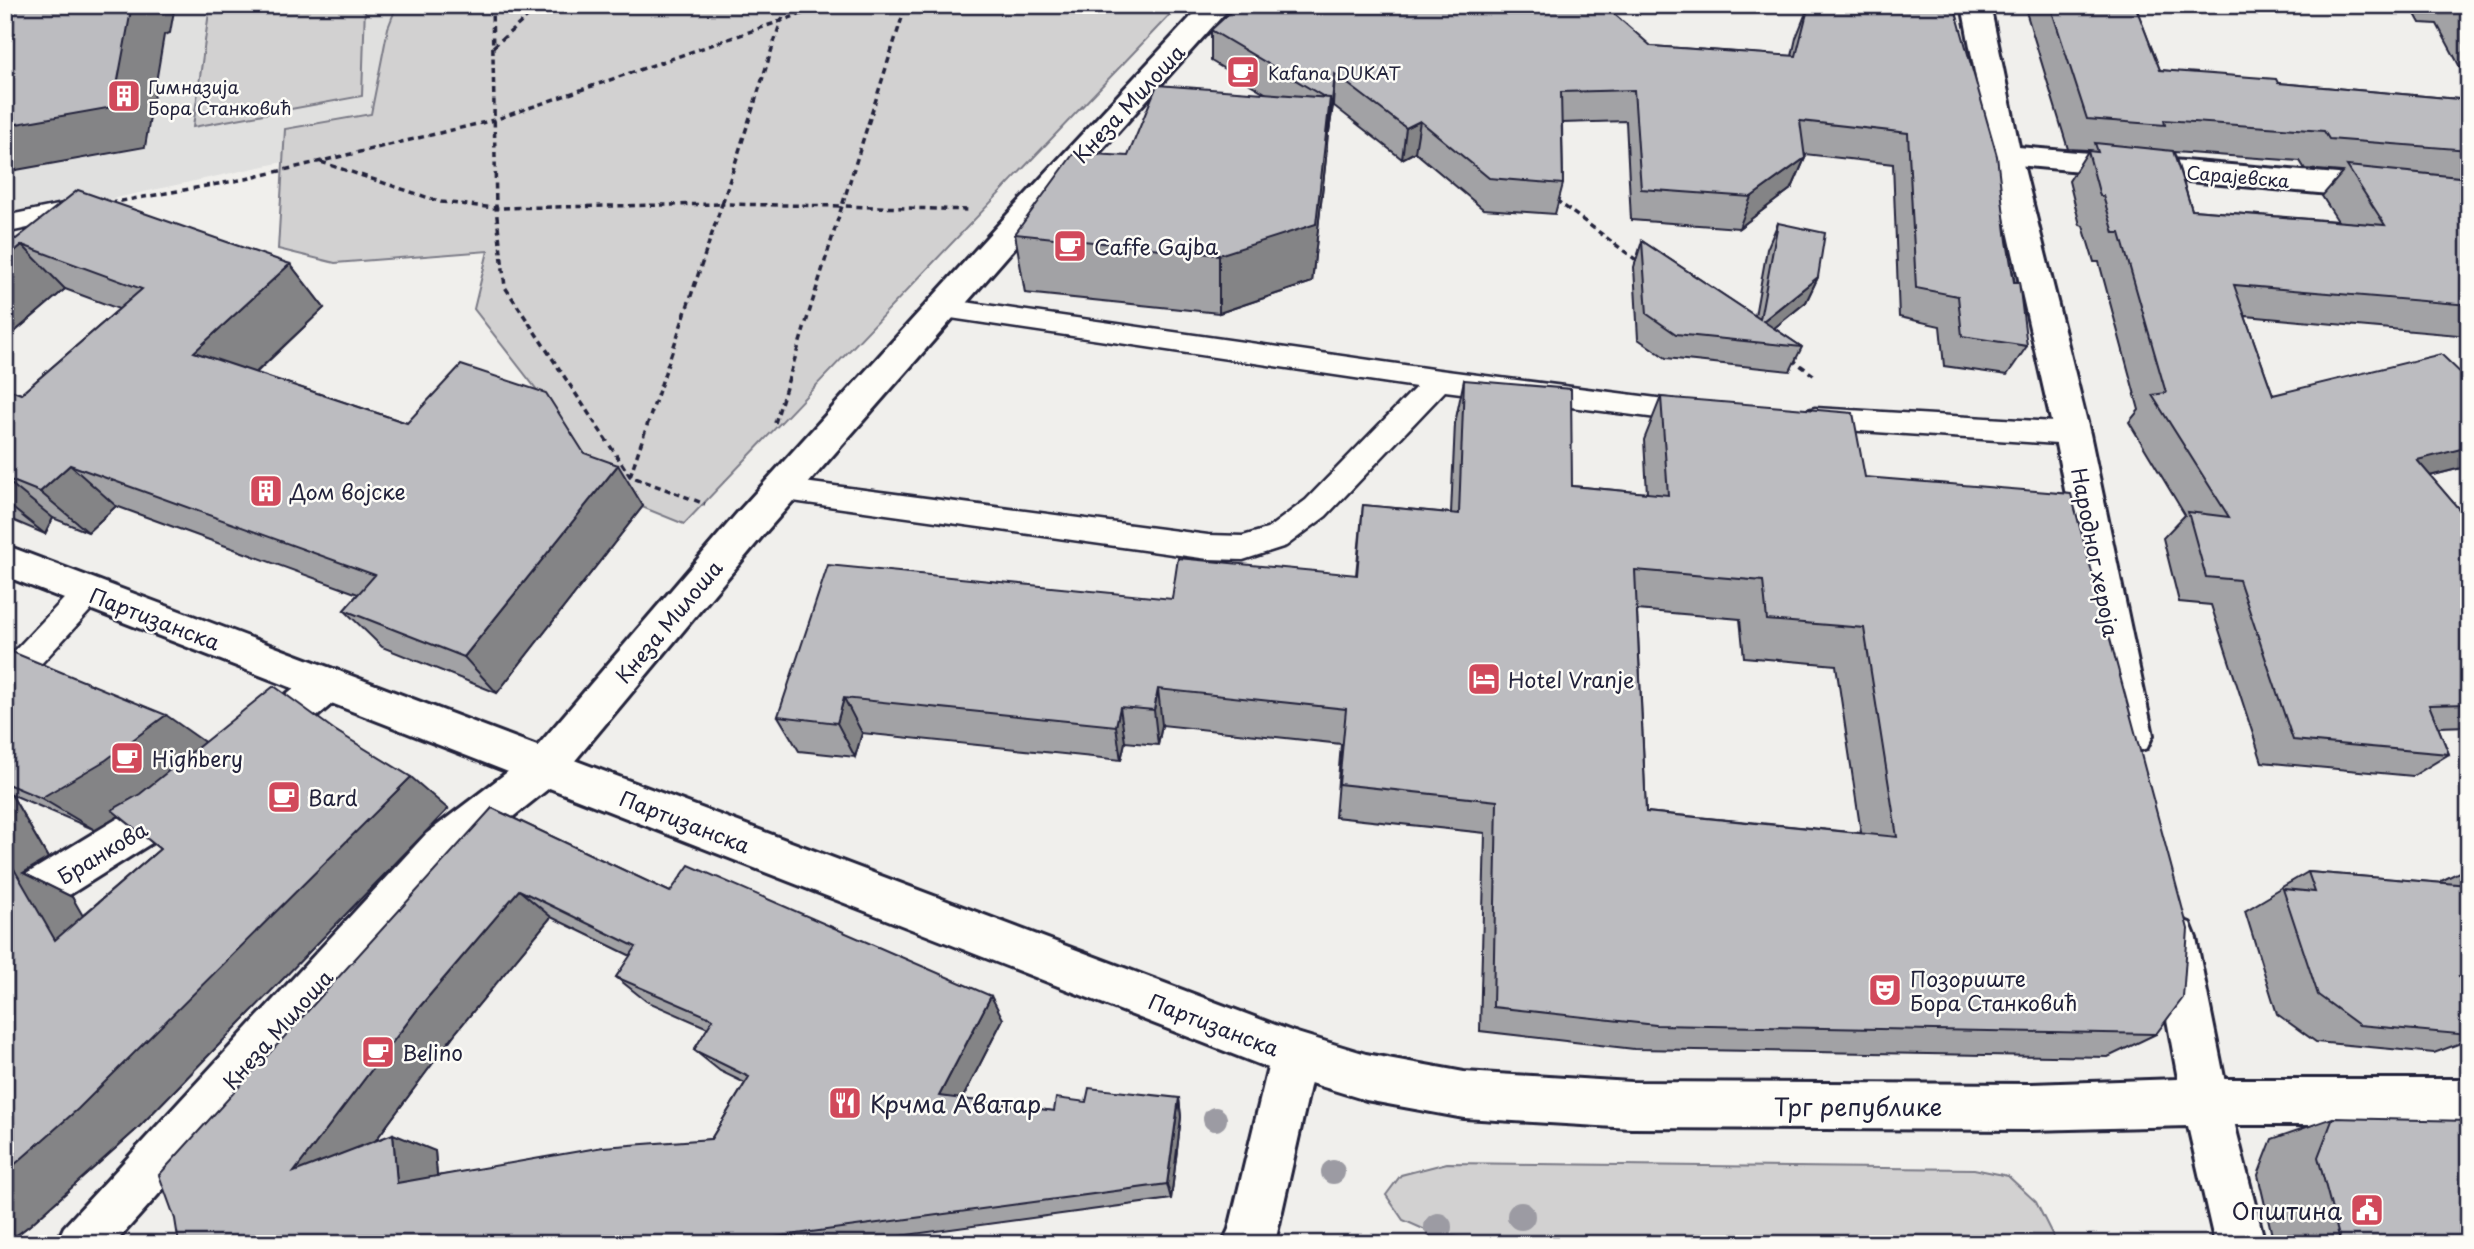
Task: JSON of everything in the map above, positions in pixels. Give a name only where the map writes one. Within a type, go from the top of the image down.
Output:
[{"type":"street","name":"Кнеза Милоша","points":[[98,1236],[441,848],[544,768],[751,523],[1027,213],[1217,5]]},
{"type":"street","name":"Народног хероја","points":[[1976,5],[2007,156],[2072,434],[2140,772]]},
{"type":"street","name":"Сарајевска","points":[[2007,156],[2469,196]]},
{"type":"street","name":"Партизанска","points":[[5,560],[1294,1055],[1366,1077]]},
{"type":"street","name":"Бранкова","points":[[5,911],[173,809],[327,684]]},
{"type":"street","points":[[2167,906],[2206,1101],[2240,1244]]},
{"type":"street","points":[[1251,1242],[1294,1055]]},
{"type":"street","name":"Трг републике","points":[[1366,1077],[1464,1095],[1631,1105],[2031,1107],[2206,1101],[2469,1102]]},
{"type":"lane","points":[[5,225],[73,210]]},
{"type":"lane","points":[[5,217],[38,218]]},
{"type":"lane","points":[[944,308],[1439,380],[1675,412],[1715,414]]},
{"type":"lane","points":[[781,490],[1208,547],[1243,548],[1276,538],[1316,508],[1439,380]]},
{"type":"lane","points":[[1794,417],[2072,434]]},
{"type":"lane","points":[[5,682],[89,592]]},
{"type":"path","points":[[492,5],[496,208],[505,286],[630,476],[751,523]]},
{"type":"path","points":[[493,47],[541,5]]},
{"type":"path","points":[[630,476],[781,21],[789,5]]},
{"type":"path","points":[[73,210],[246,179],[494,120],[827,5]]},
{"type":"path","points":[[772,432],[906,5]]},
{"type":"path","points":[[320,161],[441,202],[496,208],[722,204],[1027,213]]},
{"type":"path","points":[[1550,195],[1650,270]]},
{"type":"path","points":[[1784,352],[1872,420]]},
{"type":"path","points":[[704,504],[713,495]]},
{"type":"shaded area","points":[[5,5],[397,5],[388,28],[371,114],[285,129],[283,162],[5,222]]},
{"type":"shaded area","points":[[210,5],[365,5],[362,96],[193,127]]},
{"type":"shaded area","points":[[397,5],[1179,5],[684,524],[610,494],[572,435],[474,309],[488,251],[335,263],[278,249],[285,129],[371,114],[388,28]]},
{"type":"shaded area","points":[[1447,1163],[1974,1169],[2008,1176],[2036,1202],[2057,1244],[1499,1244],[1430,1232],[1403,1220],[1386,1195],[1401,1175]]},
{"type":"building","points":[[5,5],[132,5],[113,107],[5,126]]},
{"type":"building","points":[[1238,5],[1604,5],[1651,46],[1796,56],[1809,5],[1954,5],[1997,156],[2007,241],[2014,282],[2019,282],[2027,346],[1962,336],[1958,296],[1916,288],[1908,133],[1800,121],[1805,158],[1751,197],[1641,189],[1634,90],[1561,92],[1563,184],[1489,178],[1420,121],[1406,128],[1335,74],[1330,101],[1330,98],[1211,30]]},
{"type":"building","points":[[2050,5],[2135,5],[2160,70],[2276,79],[2278,83],[2469,100],[2469,150],[2329,139],[2324,131],[2164,120],[2165,125],[2087,119]]},
{"type":"building","points":[[1157,85],[1330,98],[1316,224],[1219,255],[1015,234],[1074,153],[1128,156]]},
{"type":"building","points":[[2095,143],[2173,151],[2192,210],[2385,225],[2347,166],[2469,178],[2469,305],[2234,285],[2273,395],[2441,354],[2469,381],[2469,447],[2417,460],[2469,521],[2469,704],[2429,705],[2449,754],[2293,740],[2239,580],[2206,577],[2188,512],[2229,517],[2152,395],[2166,393],[2120,233],[2114,233],[2103,196],[2100,196],[2088,151],[2098,152]]},
{"type":"building","points":[[78,190],[290,264],[194,352],[407,423],[461,365],[546,393],[584,453],[618,465],[464,657],[344,610],[375,575],[70,465],[40,492],[5,478],[5,388],[21,394],[142,289],[22,245],[5,259],[5,235],[16,239]]},
{"type":"building","points":[[1778,223],[1825,233],[1818,277],[1763,321],[1802,347],[1676,334],[1647,314],[1642,241],[1760,319]]},
{"type":"building","points":[[1464,380],[1571,389],[1572,486],[1668,495],[1661,397],[1853,413],[1865,477],[2071,494],[2188,929],[2183,998],[2156,1034],[1656,1025],[1493,1007],[1497,801],[1339,784],[1346,709],[1158,689],[1154,710],[1120,707],[1116,726],[844,698],[837,723],[778,716],[828,565],[1172,599],[1178,558],[1357,575],[1363,505],[1459,514]],"holes":[[[1635,570],[1763,581],[1767,620],[1864,628],[1897,837],[1646,812]]]},
{"type":"building","points":[[5,649],[166,715],[106,760],[41,798],[5,783]]},
{"type":"building","points":[[274,686],[336,731],[411,777],[78,1109],[5,1173],[5,874],[14,869],[55,940],[160,849],[112,810],[140,794]]},
{"type":"building","points":[[492,808],[670,892],[689,865],[991,996],[939,1096],[1054,1111],[1056,1098],[1086,1102],[1089,1088],[1179,1098],[1167,1184],[723,1244],[179,1244],[175,1219],[159,1175]],"holes":[[[519,890],[636,947],[616,977],[713,1019],[694,1050],[749,1077],[711,1139],[603,1147],[397,1183],[393,1134],[294,1172],[417,1010]]]},
{"type":"building","points":[[2308,872],[2469,885],[2469,977],[2459,977],[2469,1002],[2469,1035],[2359,1025],[2318,995],[2283,889],[2315,892]]},
{"type":"building","name":"Општина","points":[[2333,1118],[2469,1121],[2469,1244],[2341,1244],[2318,1157]]},
{"type":"place","name":"Kafana DUKAT","points":[[1243,72]]},
{"type":"place","name":"Гимназија Бора Станковић","points":[[124,96]]},
{"type":"place","name":"Caffe Gajba","points":[[1070,246]]},
{"type":"place","name":"Дом војске","points":[[266,491]]},
{"type":"place","name":"Hotel Vranje","points":[[1484,679]]},
{"type":"place","name":"Highbery","points":[[127,758]]},
{"type":"place","name":"Bard","points":[[284,797]]},
{"type":"place","name":"Позориште Бора Станковић","points":[[1885,990]]},
{"type":"place","name":"Belino","points":[[378,1052]]},
{"type":"place","name":"Крчма Аватар","points":[[845,1103]]},
{"type":"place","name":"Општина","points":[[2367,1210]]}]
